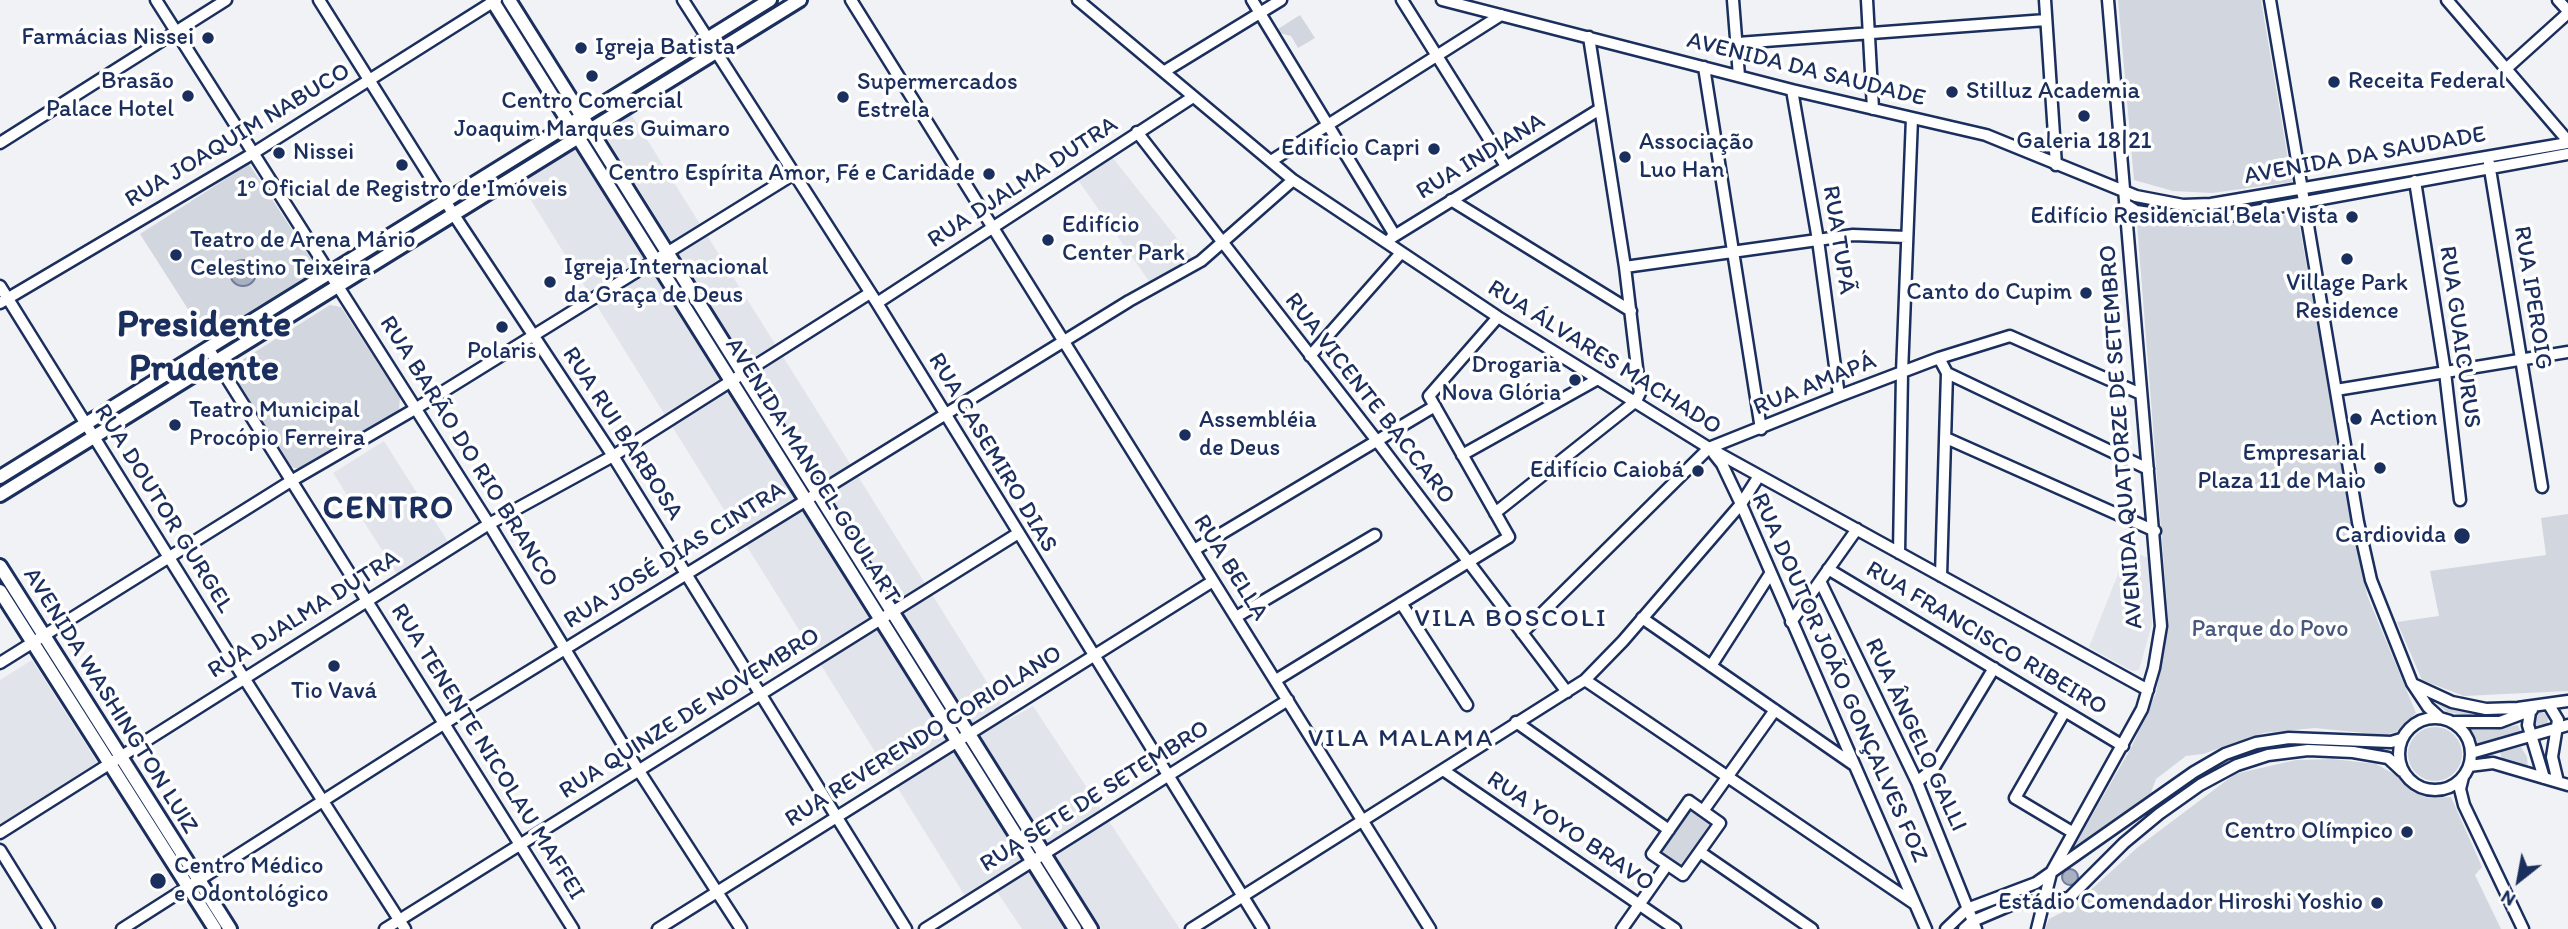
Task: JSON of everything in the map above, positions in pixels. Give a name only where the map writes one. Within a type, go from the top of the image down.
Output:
[{"type":"main road","name":"AVENIDA MANOEL GOULART","points":[[509,0],[894,610],[1091,929]]},
{"type":"main road","points":[[0,477],[770,0]]},
{"type":"main road","points":[[0,495],[800,0]]},
{"type":"main road","name":"AVENIDA MANOEL GOULART","points":[[493,1],[1075,929]]},
{"type":"main road","name":"AVENIDA WASHINGTON LUIZ","points":[[0,566],[120,755],[193,884],[215,929]]},
{"type":"main road","name":"AVENIDA WASHINGTON LUIZ","points":[[0,591],[108,762],[193,884],[230,929]]},
{"type":"street","name":"RUA BARÃO DO RIO BRANCO","points":[[156,0],[489,524],[639,771],[741,929]]},
{"type":"street","points":[[0,143],[226,0]]},
{"type":"street","name":"RUA RUI BARBOSA","points":[[319,0],[454,215],[613,456],[906,929]]},
{"type":"street","name":"RUA CASEMIRO DIAS","points":[[683,0],[877,303],[1262,929]]},
{"type":"street","name":"RUA BELLA","points":[[851,0],[1430,929]]},
{"type":"street","name":"RUA ÁLVARES MACHADO","points":[[1078,0],[1293,180],[1400,254],[1709,448],[2148,690]]},
{"type":"street","points":[[1252,0],[1394,234]]},
{"type":"street","points":[[1164,71],[1281,0]]},
{"type":"street","points":[[1402,0],[1506,166]]},
{"type":"street","name":"AVENIDA DA SAUDADE","points":[[1443,0],[1792,90],[1986,135],[2124,192],[2183,205],[2211,204],[2568,142]]},
{"type":"street","points":[[1733,0],[1739,76]]},
{"type":"street","points":[[1867,0],[1873,108]]},
{"type":"street","points":[[2045,0],[2056,165]]},
{"type":"street","name":"AVENIDA QUATORZE DE SETEMBRO","points":[[2037,929],[2051,873],[2123,746],[2148,690],[2161,625],[2108,0]]},
{"type":"street","points":[[2270,0],[2371,580],[2412,683],[2428,708],[2453,722],[2500,722],[2568,701]]},
{"type":"street","points":[[2447,0],[2568,142]]},
{"type":"street","points":[[2507,68],[2568,12],[2558,0]]},
{"type":"street","name":"RUA JOAQUIM NABUCO","points":[[4,300],[252,154],[493,1]]},
{"type":"street","points":[[1271,161],[1501,15]]},
{"type":"street","points":[[1738,43],[2046,20]]},
{"type":"street","points":[[1495,513],[1636,401],[1640,393],[1641,380],[1625,267],[1589,37]]},
{"type":"street","points":[[1704,67],[1761,429]]},
{"type":"street","name":"RUA TUPÃ","points":[[1792,90],[1818,240],[1839,396]]},
{"type":"street","name":"RUA DJALMA DUTRA","points":[[877,303],[1193,97]]},
{"type":"street","name":"RUA INDIANA","points":[[1386,243],[1394,234],[1600,109]]},
{"type":"street","points":[[1899,553],[1902,373],[1912,118]]},
{"type":"street","name":"RUA VICENTE BACCARO","points":[[1138,132],[1567,692]]},
{"type":"street","name":"AVENIDA DA SAUDADE","points":[[2125,204],[2136,211],[2185,218],[2223,217],[2568,154]]},
{"type":"street","name":"RUA IPEROIG","points":[[2489,156],[2542,487]]},
{"type":"street","points":[[0,663],[291,481],[415,410],[653,258],[793,174]]},
{"type":"street","name":"RUA JOSÉ DIAS CINTRA","points":[[122,929],[444,723],[1064,341],[1201,261],[1293,180]]},
{"type":"street","name":"RUA GUAICURUS","points":[[2415,181],[2445,372],[2460,500]]},
{"type":"street","points":[[1451,200],[1631,312]]},
{"type":"street","points":[[1625,267],[1853,235],[1907,237]]},
{"type":"street","points":[[1310,356],[1400,254]]},
{"type":"street","name":"RUA DOUTOR GURGEL","points":[[0,286],[4,300],[170,556],[244,678],[402,924]]},
{"type":"street","name":"RUA DJALMA DUTRA","points":[[0,833],[108,762],[489,524],[613,456],[870,293]]},
{"type":"street","points":[[1276,680],[1508,537],[1429,396],[1498,317]]},
{"type":"street","name":"RUA AMAPÁ","points":[[1522,633],[1709,448],[1839,396],[1939,358],[2010,335],[2141,394]]},
{"type":"street","name":"RUA TENENTE NICOLAU MAFFEI","points":[[208,348],[573,929]]},
{"type":"street","points":[[2336,390],[2568,352]]},
{"type":"street","points":[[1939,358],[1947,373],[1941,576]]},
{"type":"street","points":[[1947,373],[2148,469]]},
{"type":"street","points":[[1462,455],[1598,379]]},
{"type":"street","points":[[1194,550],[1434,405]]},
{"type":"street","points":[[1946,438],[2155,531]]},
{"type":"street","name":"RUA DOUTOR JOÃO GONÇALVES FOZ","points":[[1709,448],[1722,464],[1741,504],[1926,929]]},
{"type":"street","points":[[1191,929],[1585,680],[1741,504],[1759,475]]},
{"type":"street","points":[[1791,622],[1857,529]]},
{"type":"street","name":"RUA QUINZE DE NOVEMBRO","points":[[385,929],[402,924],[639,771],[1017,534]]},
{"type":"street","points":[[1236,617],[1375,535]]},
{"type":"street","name":"RUA FRANCISCO RIBEIRO","points":[[1828,569],[2123,746]]},
{"type":"street","points":[[1711,666],[1770,574]]},
{"type":"street","name":"RUA REVERENDO CORIOLANO","points":[[658,929],[1213,580]]},
{"type":"street","name":"RUA ÂNGELO GALLI","points":[[1819,581],[1917,782],[1974,925]]},
{"type":"street","points":[[1401,603],[1466,705]]},
{"type":"street","points":[[1642,618],[1854,765]]},
{"type":"street","points":[[1917,782],[1933,769],[1994,668]]},
{"type":"street","points":[[1585,680],[1729,775],[1915,904]]},
{"type":"street","points":[[2412,683],[2444,699],[2470,706],[2539,708],[2558,720],[2552,757],[2563,783]]},
{"type":"street","name":"RUA SETE DE SETEMBRO","points":[[925,929],[1288,700]]},
{"type":"street","points":[[2539,708],[2528,725],[2544,778]]},
{"type":"street","points":[[1703,811],[1775,710]]},
{"type":"street","points":[[2065,710],[2015,798],[2072,832]]},
{"type":"street","points":[[2402,771],[2398,750],[2409,727],[2420,720],[2440,717]]},
{"type":"street","points":[[1516,722],[1669,830]]},
{"type":"street","points":[[2453,722],[2468,738],[2471,753],[2460,789],[2464,805],[2523,929]]},
{"type":"street","points":[[2471,753],[2533,737],[2568,724]]},
{"type":"street","points":[[1945,929],[1967,909],[2036,883],[2194,772],[2225,754],[2256,743],[2289,738],[2391,742],[2401,739]]},
{"type":"street","points":[[1964,929],[2013,904],[2068,898],[2124,843],[2159,814],[2200,785],[2237,765],[2267,755],[2308,750],[2342,751],[2388,758],[2410,781],[2423,788],[2436,790],[2456,784],[2463,777]]},
{"type":"street","points":[[2469,766],[2493,763],[2563,783]]},
{"type":"street","name":"RUA YOYO BRAVO","points":[[1443,770],[1675,929]]},
{"type":"street","points":[[1689,801],[1703,811],[1720,822],[1683,876],[1652,854],[1689,801]]},
{"type":"street","points":[[0,850],[49,929]]},
{"type":"street","points":[[1700,852],[1812,929]]},
{"type":"street","points":[[1622,929],[1667,864]]},
{"type":"shaded area","points":[[631,114],[1010,719],[1033,706],[1180,929],[1100,929],[602,130]]},
{"type":"shaded area","points":[[577,146],[1069,929],[1022,929],[989,880],[965,896],[519,181]]},
{"type":"shaded area","points":[[1112,157],[1195,261],[1151,284],[1078,180]]},
{"type":"shaded area","points":[[384,441],[450,545],[399,577],[333,473]]},
{"type":"shaded area","points":[[2128,549],[2148,558],[2152,624],[2139,670],[2132,671],[2089,647]]},
{"type":"shaded area","points":[[32,660],[99,765],[0,826],[0,680]]},
{"type":"green space","points":[[2118,0],[2261,0],[2292,182],[2212,193],[2173,191],[2134,180]]},
{"type":"green space","points":[[1300,15],[1315,38],[1298,48],[1291,36],[1280,33],[1278,29]]},
{"type":"green space","points":[[249,164],[319,271],[209,342],[140,234]]},
{"type":"green space","name":"Parque do Povo","points":[[2297,213],[2367,595],[2416,713],[2396,732],[2384,735],[2315,728],[2263,733],[2203,754],[2186,756],[2156,779],[2150,795],[2072,850],[2131,748],[2156,693],[2168,618],[2137,223],[2195,227]]},
{"type":"green space","points":[[330,305],[341,307],[400,397],[399,410],[304,470],[291,467],[232,377],[234,365]]},
{"type":"green space","points":[[2568,514],[2568,691],[2464,696],[2422,680],[2397,622],[2439,616],[2430,571],[2546,555],[2541,518]]},
{"type":"green space","points":[[2425,694],[2514,712],[2485,718],[2447,712]]},
{"type":"green space","points":[[2540,712],[2546,714],[2546,726],[2540,728],[2534,726],[2532,720],[2534,714]]},
{"type":"green space","points":[[2518,725],[2521,733],[2478,745],[2469,730],[2492,730]]},
{"type":"green space","points":[[2435,727],[2454,735],[2462,754],[2454,773],[2435,781],[2416,773],[2408,754],[2416,735]]},
{"type":"green space","points":[[2521,747],[2527,757],[2528,770],[2502,761],[2500,751]]},
{"type":"green space","points":[[2333,759],[2376,764],[2396,775],[2411,791],[2428,798],[2451,797],[2482,867],[2475,875],[2501,929],[2045,929],[2049,919],[2072,907],[2138,847],[2235,774],[2296,760]]},
{"type":"green space","points":[[1691,807],[1715,823],[1683,870],[1659,853]]},
{"type":"water","points":[[243,260],[253,263],[256,273],[253,283],[243,286],[233,283],[230,273],[233,263]]},
{"type":"water","points":[[2067,869],[2073,869],[2078,877],[2076,883],[2067,885],[2062,880],[2062,874]]},
{"type":"place","name":"Farmácias Nissei","points":[[208,38]]},
{"type":"place","name":"Igreja Batista","points":[[581,48]]},
{"type":"place","name":"Centro Comercial Joaquim Marques Guimaro","points":[[592,76]]},
{"type":"place","name":"Receita Federal","points":[[2334,82]]},
{"type":"place","name":"Stilluz Academia","points":[[1952,92]]},
{"type":"place","name":"Brasão Palace Hotel","points":[[188,96]]},
{"type":"place","name":"Supermercados Estrela","points":[[843,97]]},
{"type":"place","name":"Galeria 18|21","points":[[2084,116]]},
{"type":"place","name":"Edifício Capri","points":[[1434,149]]},
{"type":"place","name":"Nissei","points":[[279,153]]},
{"type":"place","name":"Associação Luo Han","points":[[1625,157]]},
{"type":"place","name":"1º Oficial de Registro de Imóveis","points":[[402,165]]},
{"type":"place","name":"Centro Espírita Amor, Fé e Caridade","points":[[989,174]]},
{"type":"place","name":"Edifício Residencial Bela Vista","points":[[2352,217]]},
{"type":"place","name":"Edifício Center Park","points":[[1048,240]]},
{"type":"place","name":"Teatro de Arena Mário Celestino Teixeira","points":[[176,255]]},
{"type":"place","name":"Village Park Residence","points":[[2347,259]]},
{"type":"place","name":"Igreja Internacional da Graça de Deus","points":[[550,282]]},
{"type":"place","name":"Canto do Cupim","points":[[2086,293]]},
{"type":"place","name":"Polaris","points":[[502,327]]},
{"type":"place","name":"Drogaria Nova Glória","points":[[1575,380]]},
{"type":"place","name":"Action","points":[[2356,419]]},
{"type":"place","name":"Teatro Municipal Procópio Ferreira","points":[[175,425]]},
{"type":"place","name":"Assembléia de Deus","points":[[1185,435]]},
{"type":"place","name":"Empresarial Plaza 11 de Maio","points":[[2380,468]]},
{"type":"place","name":"Edifício Caiobá","points":[[1698,471]]},
{"type":"place","name":"Cardiovida","points":[[2462,536]]},
{"type":"place","name":"Tio Vavá","points":[[334,666]]},
{"type":"place","name":"Centro Olímpico","points":[[2407,832]]},
{"type":"place","name":"Centro Médico e Odontológico","points":[[158,881]]},
{"type":"place","name":"Estádio Comendador Hiroshi Yoshio","points":[[2377,903]]},
{"type":"district","name":"Presidente Prudente","points":[[204,348]]},
{"type":"district","name":"CENTRO","points":[[389,510]]},
{"type":"district","name":"VILA BOSCOLI","points":[[1511,619]]},
{"type":"district","name":"VILA MALAMA","points":[[1401,739]]}]
